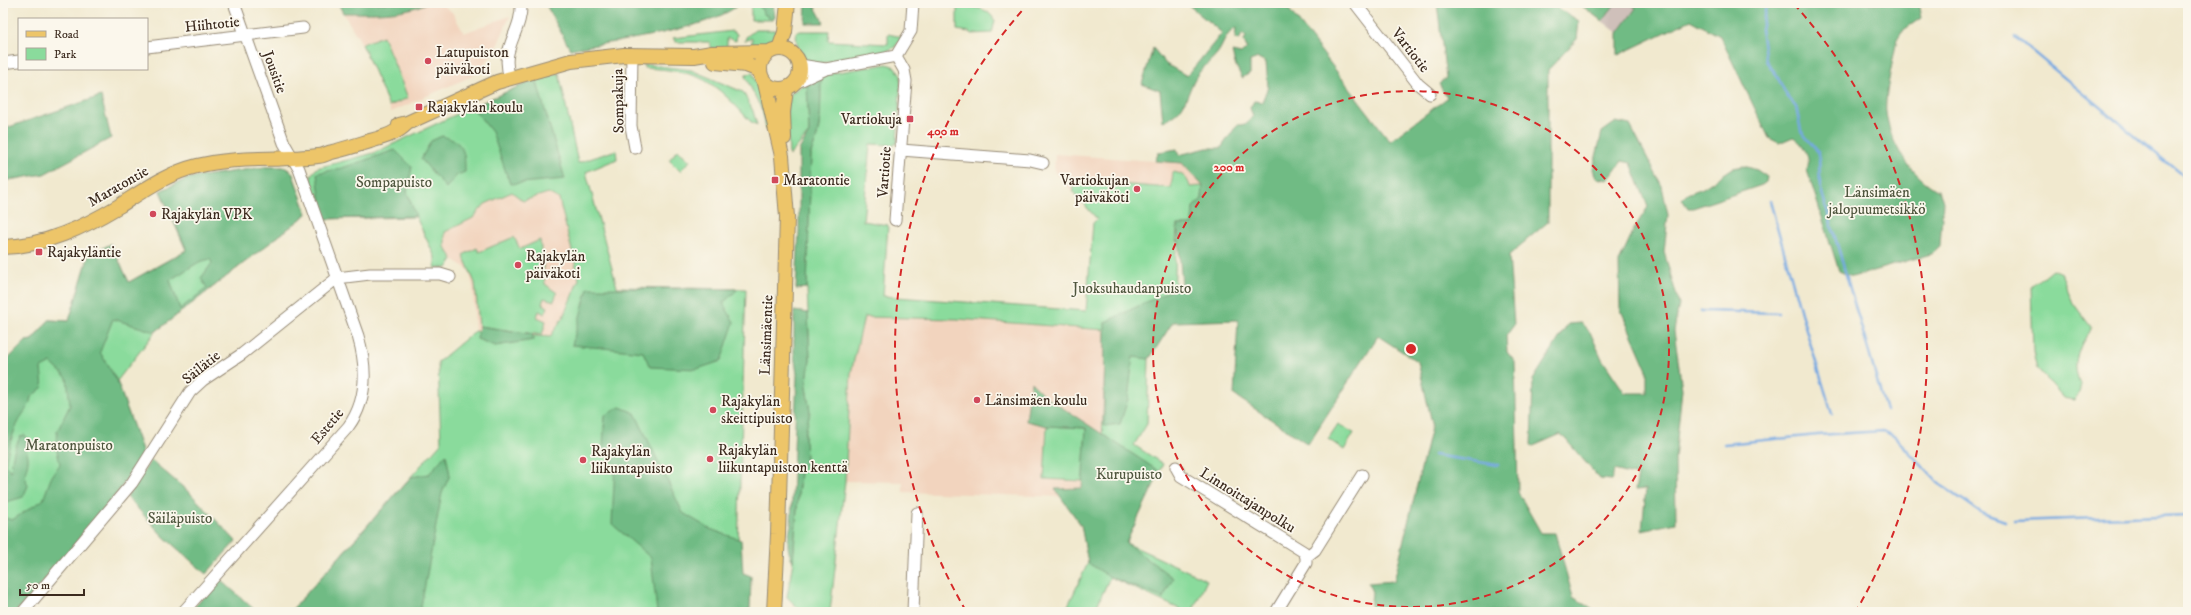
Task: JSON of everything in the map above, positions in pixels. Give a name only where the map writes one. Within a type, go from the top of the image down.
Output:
[{"type":"main road","points":[[788,7],[800,74],[790,86],[774,89],[762,77],[761,62],[774,50],[785,32],[788,7]]},
{"type":"main road","name":"Maratontie","points":[[3,247],[35,243],[71,232],[152,185],[181,171],[216,162],[252,158],[264,152],[291,154],[319,148],[330,152],[381,139],[400,131],[408,123],[510,77],[571,61],[632,54],[694,56],[704,53],[774,50]]},
{"type":"main road","points":[[774,50],[788,51],[797,60]]},
{"type":"main road","name":"Maratontie","points":[[694,56],[703,61],[746,64],[762,77]]},
{"type":"main road","name":"Länsimäentie","points":[[762,77],[782,156]]},
{"type":"main road","name":"Länsimäentie","points":[[774,612],[787,217],[782,156],[783,112],[790,86]]},
{"type":"street","name":"Jousitie","points":[[234,3],[291,154]]},
{"type":"street","points":[[510,77],[506,60],[519,20],[521,3]]},
{"type":"street","points":[[790,86],[826,69],[896,56],[911,31],[913,3]]},
{"type":"street","name":"Vartiotie","points":[[1355,3],[1418,84],[1430,94]]},
{"type":"street","name":"Hiihtotie","points":[[148,47],[304,28]]},
{"type":"street","name":"Sompakuja","points":[[632,54],[631,126],[635,148]]},
{"type":"street","name":"Vartiotie","points":[[895,220],[906,81],[904,70],[896,56]]},
{"type":"street","points":[[797,60],[826,69]]},
{"type":"street","points":[[3,63],[18,61]]},
{"type":"street","points":[[901,150],[1030,160],[1043,163]]},
{"type":"street","name":"Estetie","points":[[183,612],[355,417],[361,400],[364,362],[358,336],[299,169],[291,154]]},
{"type":"street","points":[[337,278],[370,274],[440,274],[450,277]]},
{"type":"street","name":"Säilätie","points":[[23,612],[132,483],[190,392],[203,380],[242,354],[337,278]]},
{"type":"street","name":"Linnoittajanpolku","points":[[1176,467],[1181,476],[1304,552],[1306,557]]},
{"type":"street","points":[[1276,612],[1306,563],[1306,557],[1315,550],[1362,475]]},
{"type":"street","points":[[914,612],[917,513]]},
{"type":"shaded area","name":"Latupuiston päiväkoti","points":[[427,3],[440,3],[452,12],[464,33],[510,16],[494,53],[472,76],[391,112],[362,44],[343,13],[381,13],[414,9]]},
{"type":"shaded area","points":[[1616,3],[1630,3],[1636,8],[1618,33],[1602,21]]},
{"type":"shaded area","name":"Vartiokujan päiväköti","points":[[1055,154],[1182,163],[1203,186],[1097,219],[1054,171]]},
{"type":"shaded area","name":"Rajakylän päiväkoti","points":[[512,192],[523,201],[548,193],[559,199],[579,279],[563,317],[550,337],[475,331],[473,287],[469,270],[453,259],[445,247],[445,232],[473,218],[485,204]]},
{"type":"shaded area","name":"Länsimäen koulu","points":[[864,316],[957,319],[1106,330],[1100,498],[903,492],[903,482],[845,481],[851,373]]},
{"type":"green space","points":[[338,3],[427,3],[407,10],[343,13]]},
{"type":"green space","points":[[545,3],[740,3],[727,12],[709,20],[660,34],[570,49]]},
{"type":"green space","points":[[755,3],[758,3],[764,14],[773,20],[751,20],[751,9]]},
{"type":"green space","points":[[758,3],[773,3],[775,17],[773,20],[764,14]]},
{"type":"green space","points":[[806,3],[813,3],[824,23],[805,23]]},
{"type":"green space","points":[[957,3],[966,3],[965,6],[982,9],[989,13],[995,21],[992,33],[971,34],[969,32],[957,30]]},
{"type":"green space","points":[[1186,3],[1284,3],[1390,141],[1447,98],[1439,84],[1446,78],[1437,3],[1550,3],[1579,21],[1577,39],[1548,70],[1548,222],[1509,255],[1514,325],[1506,336],[1507,352],[1515,362],[1518,492],[1541,533],[1555,533],[1573,597],[1596,612],[1370,612],[1372,592],[1368,583],[1394,581],[1432,423],[1418,362],[1378,336],[1308,444],[1234,395],[1238,320],[1173,322],[1149,359],[1133,357],[1128,399],[1120,424],[1104,426],[1105,322],[1182,285],[1177,225],[1192,225],[1193,207],[1202,199],[1203,186],[1182,163],[1155,161],[1159,152],[1177,149],[1179,155],[1207,148],[1221,148],[1237,125],[1242,125],[1248,122],[1253,116],[1250,108],[1254,101],[1262,102],[1268,87],[1266,62],[1258,58],[1250,61],[1250,73],[1242,78],[1235,64],[1232,52],[1241,54],[1247,48],[1244,41],[1246,36],[1242,34],[1239,40],[1235,39],[1236,28],[1229,33],[1219,52],[1197,75],[1182,107],[1171,117],[1163,121],[1160,91],[1142,84],[1153,48],[1166,64],[1187,76],[1222,33]]},
{"type":"green space","points":[[1578,3],[1616,3],[1602,21]]},
{"type":"green space","name":"Länsimäen jalopuumetsikkö","points":[[1630,3],[1918,3],[1921,18],[1902,31],[1897,39],[1888,87],[1886,112],[1892,135],[1904,158],[1920,177],[1939,191],[1943,201],[1940,246],[1931,254],[1852,277],[1839,271],[1807,170],[1808,161],[1806,151],[1797,139],[1793,137],[1779,143],[1769,138],[1720,36],[1691,20],[1618,55],[1618,33],[1636,8]]},
{"type":"green space","points":[[755,30],[782,31],[776,41],[770,46],[752,49],[752,38],[745,41],[746,37]]},
{"type":"green space","points":[[732,31],[737,34],[736,41],[727,38],[727,49],[711,48],[710,42],[676,42],[673,38]]},
{"type":"green space","points":[[829,31],[828,41],[888,44],[888,34],[902,37],[895,47],[881,54],[814,64],[805,59],[799,52],[796,32]]},
{"type":"green space","points":[[383,36],[408,98],[389,106],[362,44]]},
{"type":"green space","points":[[644,64],[691,70],[743,92],[753,111],[757,125],[750,121],[726,96],[704,80],[693,75],[680,72],[664,69],[644,68]]},
{"type":"green space","name":"Juoksuhaudanpuisto","points":[[887,64],[895,67],[901,76],[897,143],[893,145],[870,144],[863,221],[888,225],[883,296],[1086,311],[1093,223],[1097,219],[1074,193],[1073,186],[1077,181],[1171,188],[1173,172],[1184,176],[1190,187],[1203,186],[1202,199],[1193,207],[1192,225],[1177,225],[1173,321],[1149,359],[1147,424],[1134,445],[1163,464],[1126,543],[1207,580],[1192,612],[1186,612],[1110,577],[1094,612],[1065,612],[1101,535],[1100,498],[1106,330],[957,319],[864,317],[851,373],[845,481],[830,612],[802,612],[787,597],[793,561],[800,471],[806,463],[805,434],[810,412],[806,387],[810,360],[807,288],[811,152],[815,143],[819,124],[821,75]]},
{"type":"green space","points":[[752,72],[769,115],[771,130],[766,129],[762,110],[745,76]]},
{"type":"green space","name":"Rajakylän liikuntapuisto","points":[[559,73],[578,163],[616,150],[617,159],[586,172],[617,287],[746,289],[736,612],[290,612],[441,443],[438,362],[475,331],[550,337],[563,317],[579,279],[559,199],[548,193],[523,201],[512,192],[485,204],[473,218],[445,232],[445,247],[453,259],[447,268],[435,268],[435,257],[416,217],[323,219],[311,184],[311,175],[317,168],[374,153],[536,79]]},
{"type":"green space","points":[[821,75],[819,124],[815,143],[811,152],[807,288],[796,289],[799,231],[799,150],[809,133],[807,82]]},
{"type":"green space","points":[[536,79],[565,179],[510,184],[492,132],[472,107]]},
{"type":"green space","points":[[807,82],[809,133],[789,156],[787,109],[791,93]]},
{"type":"green space","points":[[101,96],[111,138],[44,174],[3,181],[3,129]]},
{"type":"green space","points":[[1616,122],[1630,125],[1662,186],[1668,215],[1664,252],[1679,304],[1674,331],[1682,389],[1675,459],[1676,523],[1642,530],[1646,489],[1635,490],[1638,476],[1614,470],[1612,480],[1600,479],[1561,434],[1531,447],[1533,380],[1568,324],[1581,323],[1590,332],[1602,359],[1625,393],[1647,393],[1647,370],[1620,308],[1619,262],[1635,227],[1648,207],[1631,163],[1622,161],[1608,180],[1596,178],[1593,169],[1602,132]]},
{"type":"green space","points":[[442,136],[459,144],[464,153],[465,172],[457,175],[446,188],[421,159],[431,141]]},
{"type":"green space","name":"Sompapuisto","points":[[395,150],[412,167],[407,192],[416,216],[323,219],[317,173],[342,168]]},
{"type":"green space","points":[[678,150],[690,161],[680,171],[669,160]]},
{"type":"green space","points":[[1744,166],[1757,170],[1767,177],[1766,182],[1762,185],[1693,208],[1688,208],[1682,199],[1687,194],[1703,188],[1733,168]]},
{"type":"green space","name":"Maratonpuisto","points":[[265,167],[284,167],[292,172],[307,214],[155,332],[117,381],[143,453],[15,612],[3,612],[3,369],[5,362],[26,341],[32,340],[49,320],[69,321],[89,255],[111,244],[129,282],[186,250],[160,191],[189,178]]},
{"type":"green space","name":"Maratonpuisto","points":[[265,167],[284,167],[292,172],[307,214],[155,332],[113,319],[100,352],[117,381],[143,453],[119,491],[26,602],[15,612],[3,612],[3,514],[5,518],[12,520],[43,500],[51,478],[60,464],[56,446],[57,432],[70,405],[67,378],[51,363],[41,368],[43,387],[31,397],[28,407],[17,425],[7,453],[5,465],[11,471],[15,448],[21,436],[25,435],[28,439],[26,448],[28,461],[25,475],[28,486],[23,497],[3,503],[3,369],[5,362],[26,341],[32,340],[49,320],[69,321],[89,255],[111,244],[129,282],[187,250],[160,191],[189,178]],"holes":[[[210,259],[212,263],[201,278],[207,288],[180,309],[170,280],[199,262]]]},
{"type":"green space","points":[[514,237],[520,249],[540,240],[545,284],[557,293],[554,301],[544,298],[542,304],[548,307],[545,314],[539,311],[537,317],[546,321],[542,335],[479,326],[475,283],[463,255],[477,248],[479,252]]},
{"type":"green space","points":[[2052,269],[2061,273],[2073,303],[2091,327],[2077,358],[2076,368],[2080,391],[2074,400],[2063,398],[2037,369],[2033,351],[2031,286]]},
{"type":"green space","points":[[588,288],[738,289],[723,303],[734,322],[721,361],[697,369],[650,367],[643,352],[572,345]]},
{"type":"green space","points":[[794,311],[808,313],[810,360],[806,387],[810,412],[805,434],[806,463],[800,471],[793,561],[790,556],[788,543],[791,524],[797,374],[794,354]]},
{"type":"green space","points":[[479,326],[532,334],[534,340],[495,346],[477,339]]},
{"type":"green space","name":"Kurupuisto","points":[[1031,382],[1046,397],[1160,472],[1126,543],[1173,578],[1163,598],[1110,577],[1088,563],[1081,525],[1055,489],[1082,488],[1086,428],[1047,426],[1026,421]]},
{"type":"green space","points":[[620,407],[635,413],[683,513],[710,529],[741,540],[743,573],[751,576],[750,609],[741,612],[657,612],[651,558],[612,524],[615,464],[603,446],[605,415]]},
{"type":"green space","points":[[1338,424],[1354,433],[1344,450],[1328,439]]},
{"type":"green space","points":[[1047,426],[1086,428],[1083,481],[1044,479]]},
{"type":"green space","points":[[446,454],[450,475],[442,493],[420,612],[290,612],[411,477],[429,474]]},
{"type":"green space","name":"Säiläpuisto","points":[[151,460],[191,494],[236,541],[206,574],[163,536],[127,497]]},
{"type":"green space","points":[[220,579],[257,612],[190,612]]},
{"type":"waterway","points":[[1767,3],[1761,29],[1766,61],[1776,74],[1787,96],[1796,106],[1801,131],[1819,153],[1820,186],[1886,411]]},
{"type":"waterway","points":[[2015,37],[2188,180]]},
{"type":"waterway","points":[[1770,201],[1801,313],[1832,414]]},
{"type":"waterway","points":[[1701,311],[1779,313]]},
{"type":"waterway","points":[[1724,444],[1818,435],[1884,431],[1895,437],[1938,483],[1982,513],[2005,521]]},
{"type":"waterway","points":[[1434,455],[1498,465]]},
{"type":"waterway","points":[[2014,521],[2188,515]]},
{"type":"place","name":"Latupuiston päiväkoti","points":[[428,61]]},
{"type":"place","name":"Rajakylän koulu","points":[[419,107]]},
{"type":"place","name":"Vartiokuja","points":[[910,119]]},
{"type":"place","name":"Maratontie","points":[[775,180]]},
{"type":"place","name":"Vartiokujan päiväköti","points":[[1137,189]]},
{"type":"place","name":"Rajakylän VPK","points":[[153,214]]},
{"type":"place","name":"Rajakyläntie","points":[[39,252]]},
{"type":"place","name":"Rajakylän päiväkoti","points":[[518,265]]},
{"type":"place","name":"Länsimäen koulu","points":[[977,400]]},
{"type":"place","name":"Rajakylän skeittipuisto","points":[[713,410]]},
{"type":"place","name":"Rajakylän liikuntapuiston kenttä","points":[[710,459]]},
{"type":"place","name":"Rajakylän liikuntapuisto","points":[[583,460]]}]
